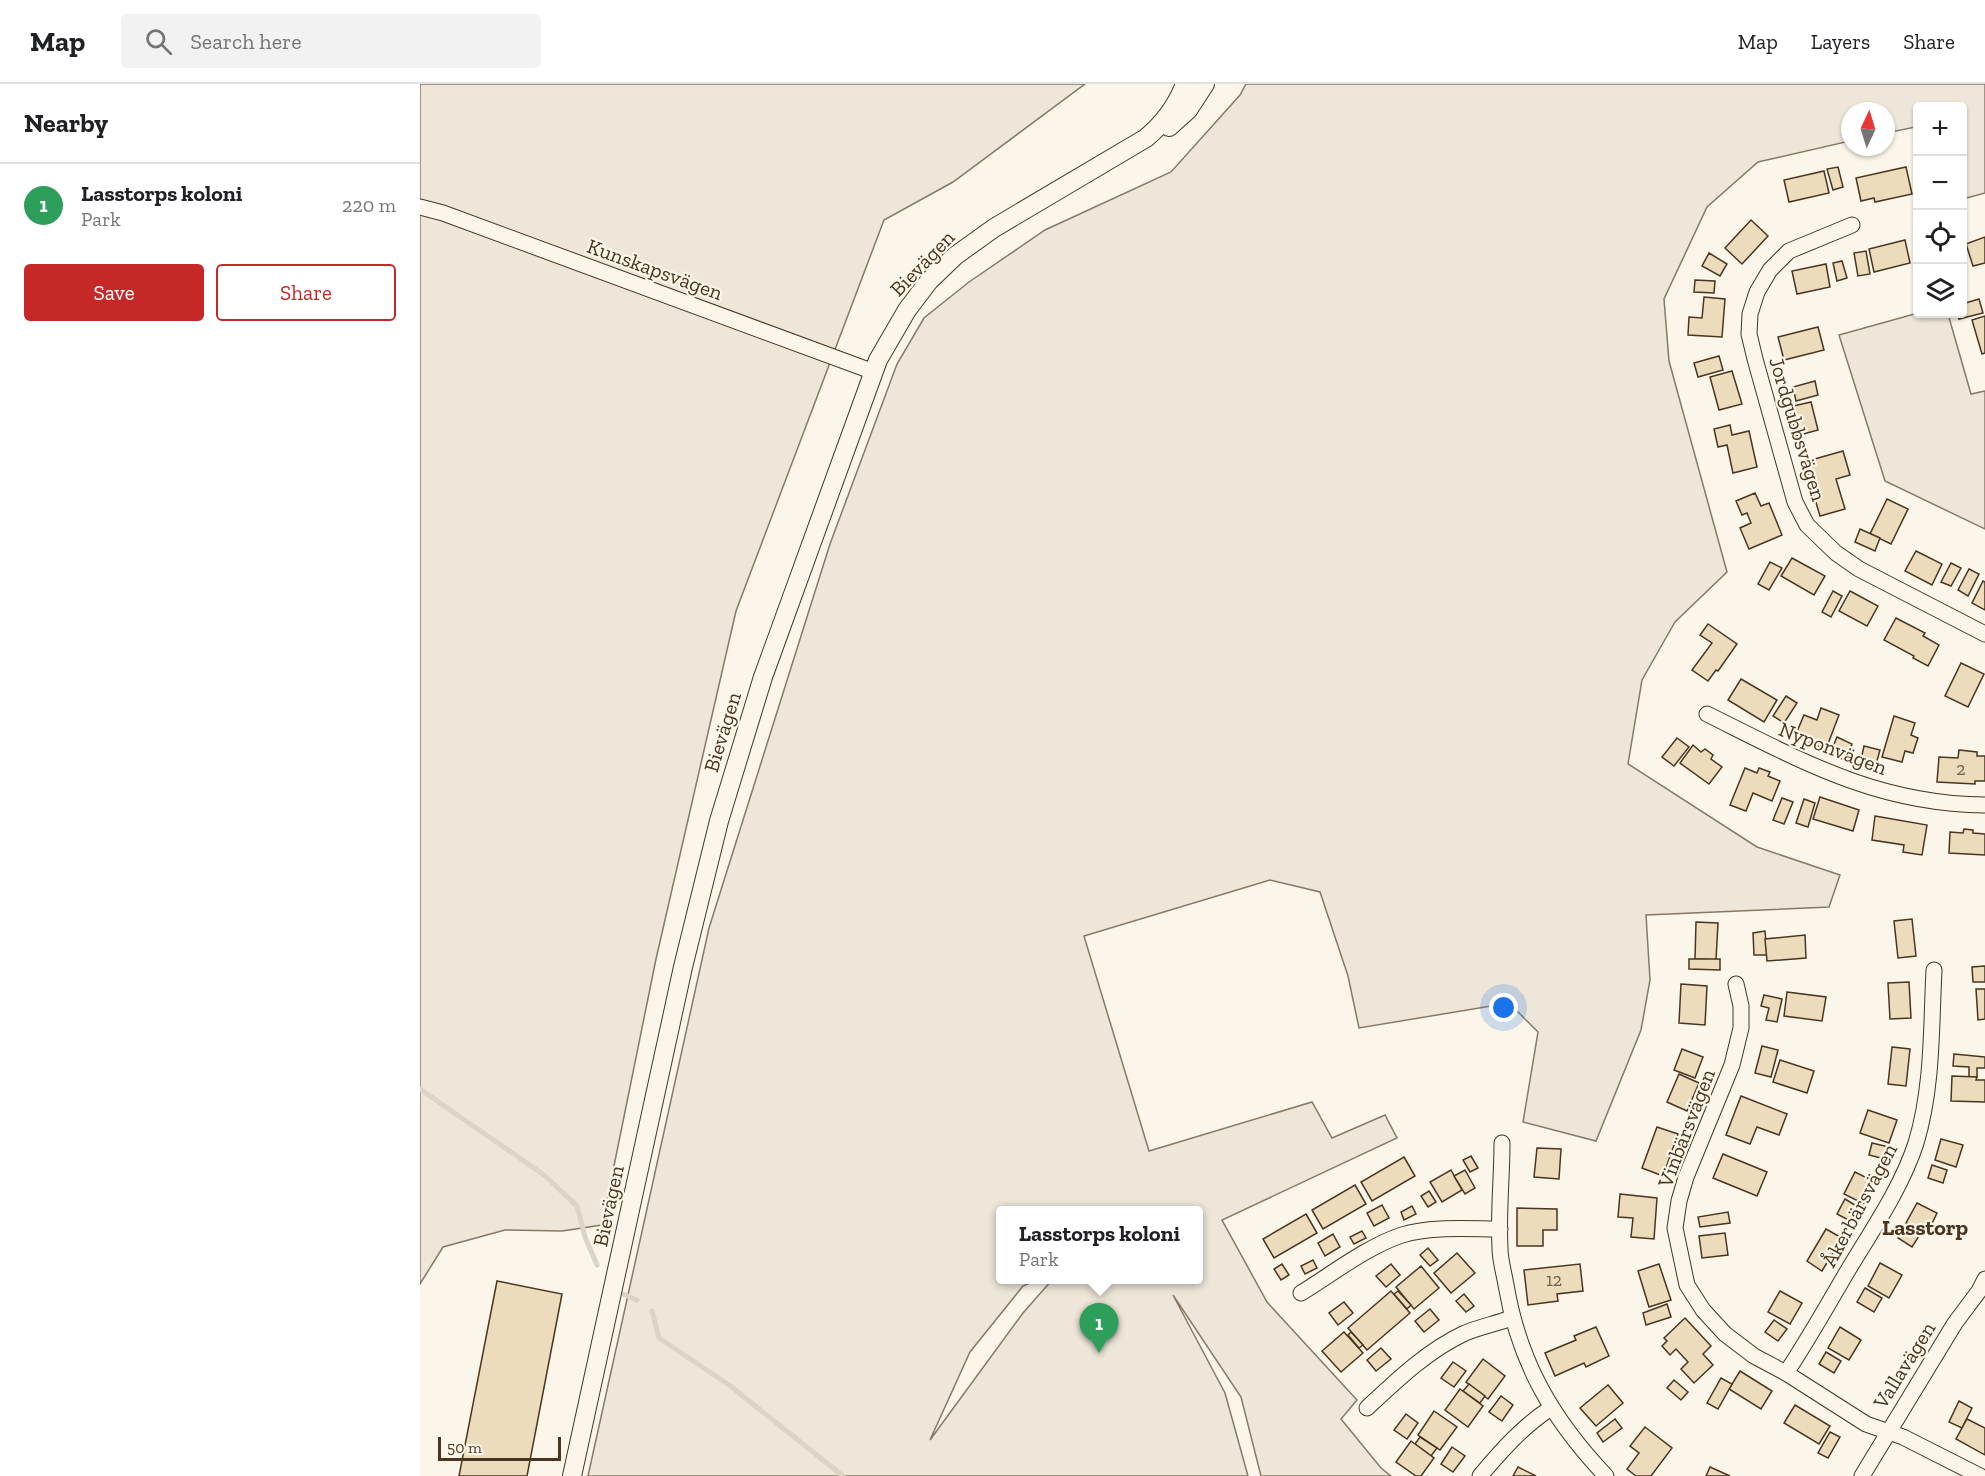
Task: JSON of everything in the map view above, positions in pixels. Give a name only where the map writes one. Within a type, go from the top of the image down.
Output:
[{"type":"street","name":"Bievägen","points":[[572,1476],[681,978],[719,821],[771,655],[886,344],[907,310],[929,281],[955,256],[993,228],[1146,138],[1175,106],[1185,84]]},
{"type":"street","name":"Bievägen","points":[[1146,138],[1157,135],[1176,122],[1196,99],[1205,84]]},
{"type":"street","name":"Kunskapsvägen","points":[[420,207],[443,213],[874,372]]},
{"type":"street","name":"Jordgubbsvägen","points":[[1852,225],[1789,251],[1770,270],[1756,292],[1750,314],[1749,334],[1795,502],[1807,525],[1836,554],[1859,569],[1985,634]]},
{"type":"street","name":"Nyponvägen","points":[[1707,714],[1769,746],[1847,780],[1882,791],[1920,798],[1985,805]]},
{"type":"street","name":"Åkerbärsvägen","points":[[1786,1373],[1877,1225],[1906,1168],[1916,1142],[1931,1067],[1934,970]]},
{"type":"street","name":"Vinbärsvägen","points":[[1736,984],[1741,1006],[1741,1028],[1732,1065],[1686,1177],[1679,1201],[1675,1228],[1686,1285],[1703,1310],[1725,1334],[1754,1356],[1786,1373],[1866,1424],[1903,1437],[1980,1476]]},
{"type":"street","points":[[1502,1143],[1500,1251],[1511,1318],[1539,1387],[1551,1408],[1586,1455],[1606,1476]]},
{"type":"street","points":[[1301,1293],[1360,1256],[1402,1235],[1454,1229],[1500,1229]]},
{"type":"street","name":"Vallavägen","points":[[1862,1476],[1955,1323],[1983,1288]]},
{"type":"street","points":[[1367,1408],[1401,1377],[1443,1345],[1464,1334],[1511,1318]]},
{"type":"street","points":[[1480,1476],[1520,1432],[1535,1418],[1551,1408]]},
{"type":"shaded area","points":[[420,84],[1085,84],[953,182],[884,220],[736,611],[656,959],[602,1225],[562,1231],[505,1230],[443,1247],[420,1284]]},
{"type":"shaded area","points":[[1246,84],[1985,84],[1985,193],[1967,198],[1967,102],[1913,102],[1913,127],[1895,131],[1895,102],[1841,102],[1841,143],[1758,162],[1707,207],[1664,299],[1669,361],[1727,572],[1675,622],[1642,680],[1628,764],[1757,847],[1840,875],[1829,907],[1646,915],[1650,980],[1641,1030],[1596,1141],[1523,1122],[1538,1032],[1509,1003],[1359,1028],[1348,976],[1320,892],[1270,880],[1084,936],[1149,1151],[1312,1102],[1332,1138],[1385,1115],[1397,1138],[1222,1220],[1267,1302],[1357,1400],[1341,1419],[1381,1468],[1391,1476],[1261,1476],[1241,1397],[1173,1295],[1225,1393],[1248,1476],[588,1476],[709,928],[830,544],[897,364],[924,318],[969,282],[1045,230],[1171,172],[1240,95]],"holes":[[[996,1206],[1203,1206],[1203,1284],[1048,1284],[1023,1313],[930,1440],[970,1352],[1023,1286],[1027,1284],[996,1284]]]},
{"type":"shaded area","points":[[1913,314],[1913,318],[1949,318],[1971,394],[1985,391],[1985,529],[1885,481],[1839,335]]},
{"type":"building","points":[[1838,167],[1843,187],[1833,190],[1827,169]]},
{"type":"building","points":[[1906,167],[1912,194],[1875,202],[1874,198],[1861,201],[1856,178]]},
{"type":"building","points":[[1824,171],[1829,193],[1789,202],[1784,180]]},
{"type":"building","points":[[1751,220],[1768,236],[1742,264],[1725,248]]},
{"type":"building","points":[[1985,237],[1985,263],[1973,266],[1967,244]]},
{"type":"building","points":[[1905,240],[1910,263],[1874,272],[1869,249]]},
{"type":"building","points":[[1866,251],[1870,274],[1858,276],[1854,253]]},
{"type":"building","points":[[1709,253],[1727,264],[1720,276],[1702,266]]},
{"type":"building","points":[[1842,261],[1847,278],[1837,281],[1833,263]]},
{"type":"building","points":[[1826,264],[1830,287],[1797,294],[1792,271]]},
{"type":"building","points":[[1695,280],[1715,281],[1714,293],[1694,292]]},
{"type":"building","points":[[1704,297],[1725,299],[1722,337],[1688,335],[1689,317],[1702,318]]},
{"type":"building","points":[[1979,299],[1983,313],[1967,317],[1967,303]]},
{"type":"building","points":[[1985,316],[1985,353],[1982,354],[1972,320]]},
{"type":"building","points":[[1818,327],[1824,350],[1784,360],[1778,337]]},
{"type":"building","points":[[1719,356],[1723,370],[1698,377],[1694,363]]},
{"type":"building","points":[[1732,371],[1742,404],[1719,410],[1710,377]]},
{"type":"building","points":[[1815,381],[1818,395],[1796,401],[1793,387]]},
{"type":"building","points":[[1811,402],[1818,430],[1796,436],[1789,407]]},
{"type":"building","points":[[1730,425],[1732,435],[1749,431],[1757,467],[1733,473],[1727,445],[1718,447],[1714,429]]},
{"type":"building","points":[[1843,451],[1850,475],[1836,479],[1845,509],[1820,516],[1804,462]]},
{"type":"building","points":[[1755,493],[1761,506],[1769,503],[1782,535],[1749,549],[1740,528],[1751,523],[1747,513],[1742,515],[1736,501]]},
{"type":"building","points":[[1887,499],[1908,509],[1891,544],[1870,534]]},
{"type":"building","points":[[1860,529],[1880,538],[1875,551],[1855,542]]},
{"type":"building","points":[[1916,551],[1942,564],[1932,585],[1905,571]]},
{"type":"building","points":[[1792,558],[1825,576],[1814,595],[1781,576]]},
{"type":"building","points":[[1770,562],[1782,568],[1769,590],[1758,584]]},
{"type":"building","points":[[1951,563],[1961,568],[1951,586],[1941,582]]},
{"type":"building","points":[[1969,569],[1979,574],[1968,596],[1958,590]]},
{"type":"building","points":[[1983,581],[1985,582],[1985,610],[1972,603]]},
{"type":"building","points":[[1833,591],[1842,596],[1831,617],[1822,612]]},
{"type":"building","points":[[1850,591],[1878,606],[1867,626],[1839,611]]},
{"type":"building","points":[[1896,618],[1925,633],[1923,636],[1939,645],[1928,666],[1884,640]]},
{"type":"building","points":[[1708,624],[1737,644],[1708,681],[1692,670],[1712,643],[1700,635]]},
{"type":"building","points":[[1961,663],[1984,674],[1968,707],[1945,696]]},
{"type":"building","points":[[1741,679],[1777,700],[1764,722],[1728,700]]},
{"type":"building","points":[[1786,696],[1797,703],[1784,723],[1773,716]]},
{"type":"building","points":[[1821,708],[1839,715],[1826,749],[1809,743],[1811,739],[1796,734],[1804,715],[1817,720]]},
{"type":"building","points":[[1894,716],[1915,723],[1911,735],[1918,738],[1913,753],[1905,751],[1902,762],[1882,757]]},
{"type":"building","points":[[1837,737],[1852,744],[1845,760],[1830,754]]},
{"type":"building","points":[[1677,738],[1689,747],[1674,766],[1662,757]]},
{"type":"building","points":[[1693,745],[1701,752],[1705,749],[1713,755],[1711,759],[1722,767],[1709,784],[1680,763]]},
{"type":"building","points":[[1864,746],[1880,750],[1875,768],[1860,764]]},
{"type":"building","points":[[1959,750],[1977,752],[1977,756],[1985,756],[1985,781],[1975,781],[1975,784],[1937,782],[1939,757],[1958,758]]},
{"type":"building","points":[[1745,768],[1757,773],[1759,768],[1770,772],[1768,776],[1780,781],[1772,801],[1753,793],[1746,811],[1730,805]]},
{"type":"building","points":[[1820,797],[1859,810],[1853,831],[1813,819]]},
{"type":"building","points":[[1782,798],[1793,802],[1784,824],[1773,820]]},
{"type":"building","points":[[1804,799],[1815,803],[1808,827],[1796,823]]},
{"type":"building","points":[[1875,816],[1927,825],[1922,855],[1903,852],[1904,845],[1872,840]]},
{"type":"building","points":[[1964,829],[1973,830],[1973,833],[1985,834],[1985,855],[1949,853],[1950,832],[1963,833]]},
{"type":"building","points":[[1912,919],[1916,956],[1898,958],[1894,921]]},
{"type":"building","points":[[1696,922],[1718,923],[1716,960],[1695,959]]},
{"type":"building","points":[[1765,931],[1767,955],[1754,955],[1753,933]]},
{"type":"building","points":[[1805,935],[1806,958],[1767,961],[1765,939]]},
{"type":"building","points":[[1689,959],[1720,959],[1720,970],[1689,969]]},
{"type":"building","points":[[1985,966],[1985,982],[1973,982],[1972,967]]},
{"type":"building","points":[[1909,982],[1911,1018],[1890,1019],[1888,983]]},
{"type":"building","points":[[1681,984],[1707,986],[1705,1025],[1679,1023]]},
{"type":"building","points":[[1976,989],[1985,989],[1985,1019],[1978,1020]]},
{"type":"building","points":[[1787,992],[1826,997],[1822,1021],[1784,1016]]},
{"type":"building","points":[[1764,995],[1782,999],[1777,1022],[1766,1020],[1769,1008],[1761,1006]]},
{"type":"building","points":[[1762,1046],[1778,1050],[1771,1077],[1755,1073]]},
{"type":"building","points":[[1892,1047],[1910,1049],[1906,1086],[1888,1084]]},
{"type":"building","points":[[1682,1049],[1703,1057],[1695,1078],[1674,1070]]},
{"type":"building","points":[[1954,1054],[1985,1057],[1985,1068],[1977,1068],[1977,1077],[1969,1077],[1969,1067],[1953,1066]]},
{"type":"building","points":[[1780,1060],[1814,1071],[1807,1093],[1773,1082]]},
{"type":"building","points":[[1679,1074],[1699,1083],[1687,1111],[1667,1102]]},
{"type":"building","points":[[1952,1076],[1977,1077],[1976,1080],[1985,1080],[1985,1102],[1951,1101]]},
{"type":"building","points":[[1741,1096],[1787,1114],[1779,1135],[1757,1127],[1750,1144],[1726,1135]]},
{"type":"building","points":[[1868,1110],[1897,1120],[1889,1143],[1860,1133]]},
{"type":"building","points":[[1657,1127],[1678,1134],[1663,1176],[1642,1168]]},
{"type":"building","points":[[1941,1139],[1963,1145],[1956,1167],[1935,1160]]},
{"type":"building","points":[[1872,1143],[1889,1147],[1885,1159],[1869,1155]]},
{"type":"building","points":[[1537,1148],[1561,1149],[1559,1179],[1534,1177]]},
{"type":"building","points":[[1723,1154],[1767,1172],[1757,1196],[1713,1178]]},
{"type":"building","points":[[1471,1156],[1478,1168],[1470,1172],[1463,1160]]},
{"type":"building","points":[[1404,1157],[1415,1176],[1372,1201],[1361,1182]]},
{"type":"building","points":[[1932,1165],[1947,1170],[1943,1183],[1928,1178]]},
{"type":"building","points":[[1451,1170],[1462,1190],[1442,1202],[1430,1182]]},
{"type":"building","points":[[1465,1170],[1475,1188],[1465,1194],[1454,1176]]},
{"type":"building","points":[[1855,1172],[1875,1182],[1864,1204],[1844,1194]]},
{"type":"building","points":[[1355,1185],[1366,1204],[1323,1229],[1312,1210]]},
{"type":"building","points":[[1429,1191],[1436,1202],[1428,1207],[1421,1196]]},
{"type":"building","points":[[1620,1194],[1657,1198],[1654,1239],[1631,1237],[1633,1218],[1618,1217]]},
{"type":"building","points":[[1845,1199],[1860,1208],[1852,1222],[1837,1214]]},
{"type":"building","points":[[1917,1203],[1937,1213],[1927,1234],[1906,1223]]},
{"type":"building","points":[[1382,1205],[1389,1218],[1374,1226],[1367,1213]]},
{"type":"building","points":[[1412,1206],[1416,1214],[1404,1220],[1401,1212]]},
{"type":"building","points":[[1517,1208],[1557,1209],[1557,1230],[1543,1230],[1543,1246],[1517,1246]]},
{"type":"building","points":[[1728,1212],[1730,1223],[1700,1227],[1698,1217]]},
{"type":"building","points":[[1306,1214],[1317,1233],[1274,1258],[1263,1239]]},
{"type":"building","points":[[1904,1227],[1919,1236],[1912,1247],[1898,1238]]},
{"type":"building","points":[[1826,1229],[1842,1238],[1822,1271],[1807,1261]]},
{"type":"building","points":[[1362,1231],[1366,1238],[1354,1244],[1350,1237]]},
{"type":"building","points":[[1725,1233],[1728,1255],[1702,1258],[1699,1236]]},
{"type":"building","points":[[1333,1234],[1340,1247],[1325,1256],[1318,1243]]},
{"type":"building","points":[[1428,1248],[1438,1260],[1430,1266],[1420,1255]]},
{"type":"building","points":[[1457,1253],[1475,1273],[1451,1293],[1434,1273]]},
{"type":"building","points":[[1313,1260],[1317,1268],[1305,1274],[1301,1266]]},
{"type":"building","points":[[1880,1263],[1902,1275],[1889,1298],[1868,1286]]},
{"type":"building","points":[[1282,1264],[1289,1275],[1281,1280],[1274,1269]]},
{"type":"building","points":[[1391,1264],[1400,1275],[1386,1287],[1376,1276]]},
{"type":"building","points":[[1580,1264],[1583,1291],[1557,1294],[1558,1301],[1528,1305],[1524,1270]]},
{"type":"building","points":[[1659,1264],[1671,1300],[1649,1307],[1638,1271]]},
{"type":"building","points":[[1421,1266],[1439,1288],[1414,1309],[1396,1287]]},
{"type":"building","points":[[497,1281],[562,1294],[527,1476],[459,1476]]},
{"type":"building","points":[[1865,1288],[1882,1298],[1874,1312],[1857,1302]]},
{"type":"building","points":[[1391,1291],[1410,1313],[1367,1350],[1348,1328]]},
{"type":"building","points":[[1398,1291],[1411,1305],[1407,1309],[1394,1294]]},
{"type":"building","points":[[1780,1291],[1802,1303],[1790,1324],[1768,1312]]},
{"type":"building","points":[[1464,1294],[1474,1306],[1466,1312],[1456,1301]]},
{"type":"building","points":[[1344,1302],[1353,1313],[1338,1325],[1329,1313]]},
{"type":"building","points":[[1667,1304],[1671,1317],[1646,1325],[1643,1313]]},
{"type":"building","points":[[1430,1309],[1439,1320],[1424,1332],[1415,1321]]},
{"type":"building","points":[[1685,1318],[1711,1346],[1703,1354],[1713,1365],[1694,1383],[1681,1369],[1688,1362],[1676,1349],[1670,1355],[1662,1346],[1667,1341],[1664,1338]]},
{"type":"building","points":[[1774,1320],[1787,1329],[1778,1341],[1765,1332]]},
{"type":"building","points":[[1596,1327],[1609,1356],[1586,1367],[1584,1363],[1555,1376],[1545,1353],[1576,1340],[1574,1336]]},
{"type":"building","points":[[1840,1327],[1861,1340],[1849,1360],[1828,1348]]},
{"type":"building","points":[[1344,1332],[1363,1353],[1341,1372],[1322,1351]]},
{"type":"building","points":[[1351,1332],[1363,1345],[1359,1348],[1348,1335]]},
{"type":"building","points":[[1381,1348],[1391,1359],[1376,1371],[1367,1360]]},
{"type":"building","points":[[1826,1352],[1841,1361],[1834,1373],[1819,1364]]},
{"type":"building","points":[[1483,1359],[1505,1376],[1488,1399],[1466,1382]]},
{"type":"building","points":[[1453,1362],[1466,1371],[1454,1387],[1441,1378]]},
{"type":"building","points":[[1740,1371],[1772,1391],[1761,1409],[1729,1389]]},
{"type":"building","points":[[1721,1378],[1732,1384],[1718,1409],[1707,1403]]},
{"type":"building","points":[[1674,1380],[1688,1392],[1681,1400],[1667,1388]]},
{"type":"building","points":[[1469,1384],[1485,1396],[1480,1403],[1463,1391]]},
{"type":"building","points":[[1608,1385],[1623,1403],[1596,1426],[1580,1408]]},
{"type":"building","points":[[1460,1389],[1483,1406],[1468,1427],[1445,1410]]},
{"type":"building","points":[[1501,1396],[1513,1405],[1502,1421],[1489,1412]]},
{"type":"building","points":[[1959,1401],[1972,1408],[1962,1428],[1949,1422]]},
{"type":"building","points":[[1795,1405],[1830,1426],[1819,1444],[1784,1423]]},
{"type":"building","points":[[1434,1411],[1457,1427],[1440,1450],[1418,1435]]},
{"type":"building","points":[[1406,1414],[1418,1423],[1407,1439],[1394,1430]]},
{"type":"building","points":[[1615,1419],[1622,1428],[1603,1442],[1597,1433]]},
{"type":"building","points":[[1967,1419],[1985,1428],[1985,1455],[1956,1439]]},
{"type":"building","points":[[1645,1427],[1672,1448],[1651,1476],[1636,1476],[1627,1469],[1639,1453],[1630,1446]]},
{"type":"building","points":[[1830,1432],[1840,1437],[1828,1458],[1818,1453]]},
{"type":"building","points":[[1420,1437],[1437,1448],[1431,1456],[1415,1444]]},
{"type":"building","points":[[1411,1441],[1434,1458],[1421,1476],[1416,1476],[1396,1462]]},
{"type":"building","points":[[1452,1447],[1465,1456],[1453,1472],[1441,1464]]},
{"type":"building","points":[[1518,1467],[1536,1476],[1513,1476]]},
{"type":"building","points":[[1710,1467],[1730,1476],[1706,1476]]},
{"type":"waterway","points":[[420,1089],[544,1175],[577,1206],[585,1237],[597,1265]]},
{"type":"waterway","points":[[623,1294],[637,1300]]},
{"type":"waterway","points":[[652,1311],[659,1338],[729,1385],[843,1476]]},
{"type":"place","name":"Lasstorps koloni","points":[[1099,1353]]},
{"type":"district","name":"Lasstorp","points":[[1925,1227]]}]
